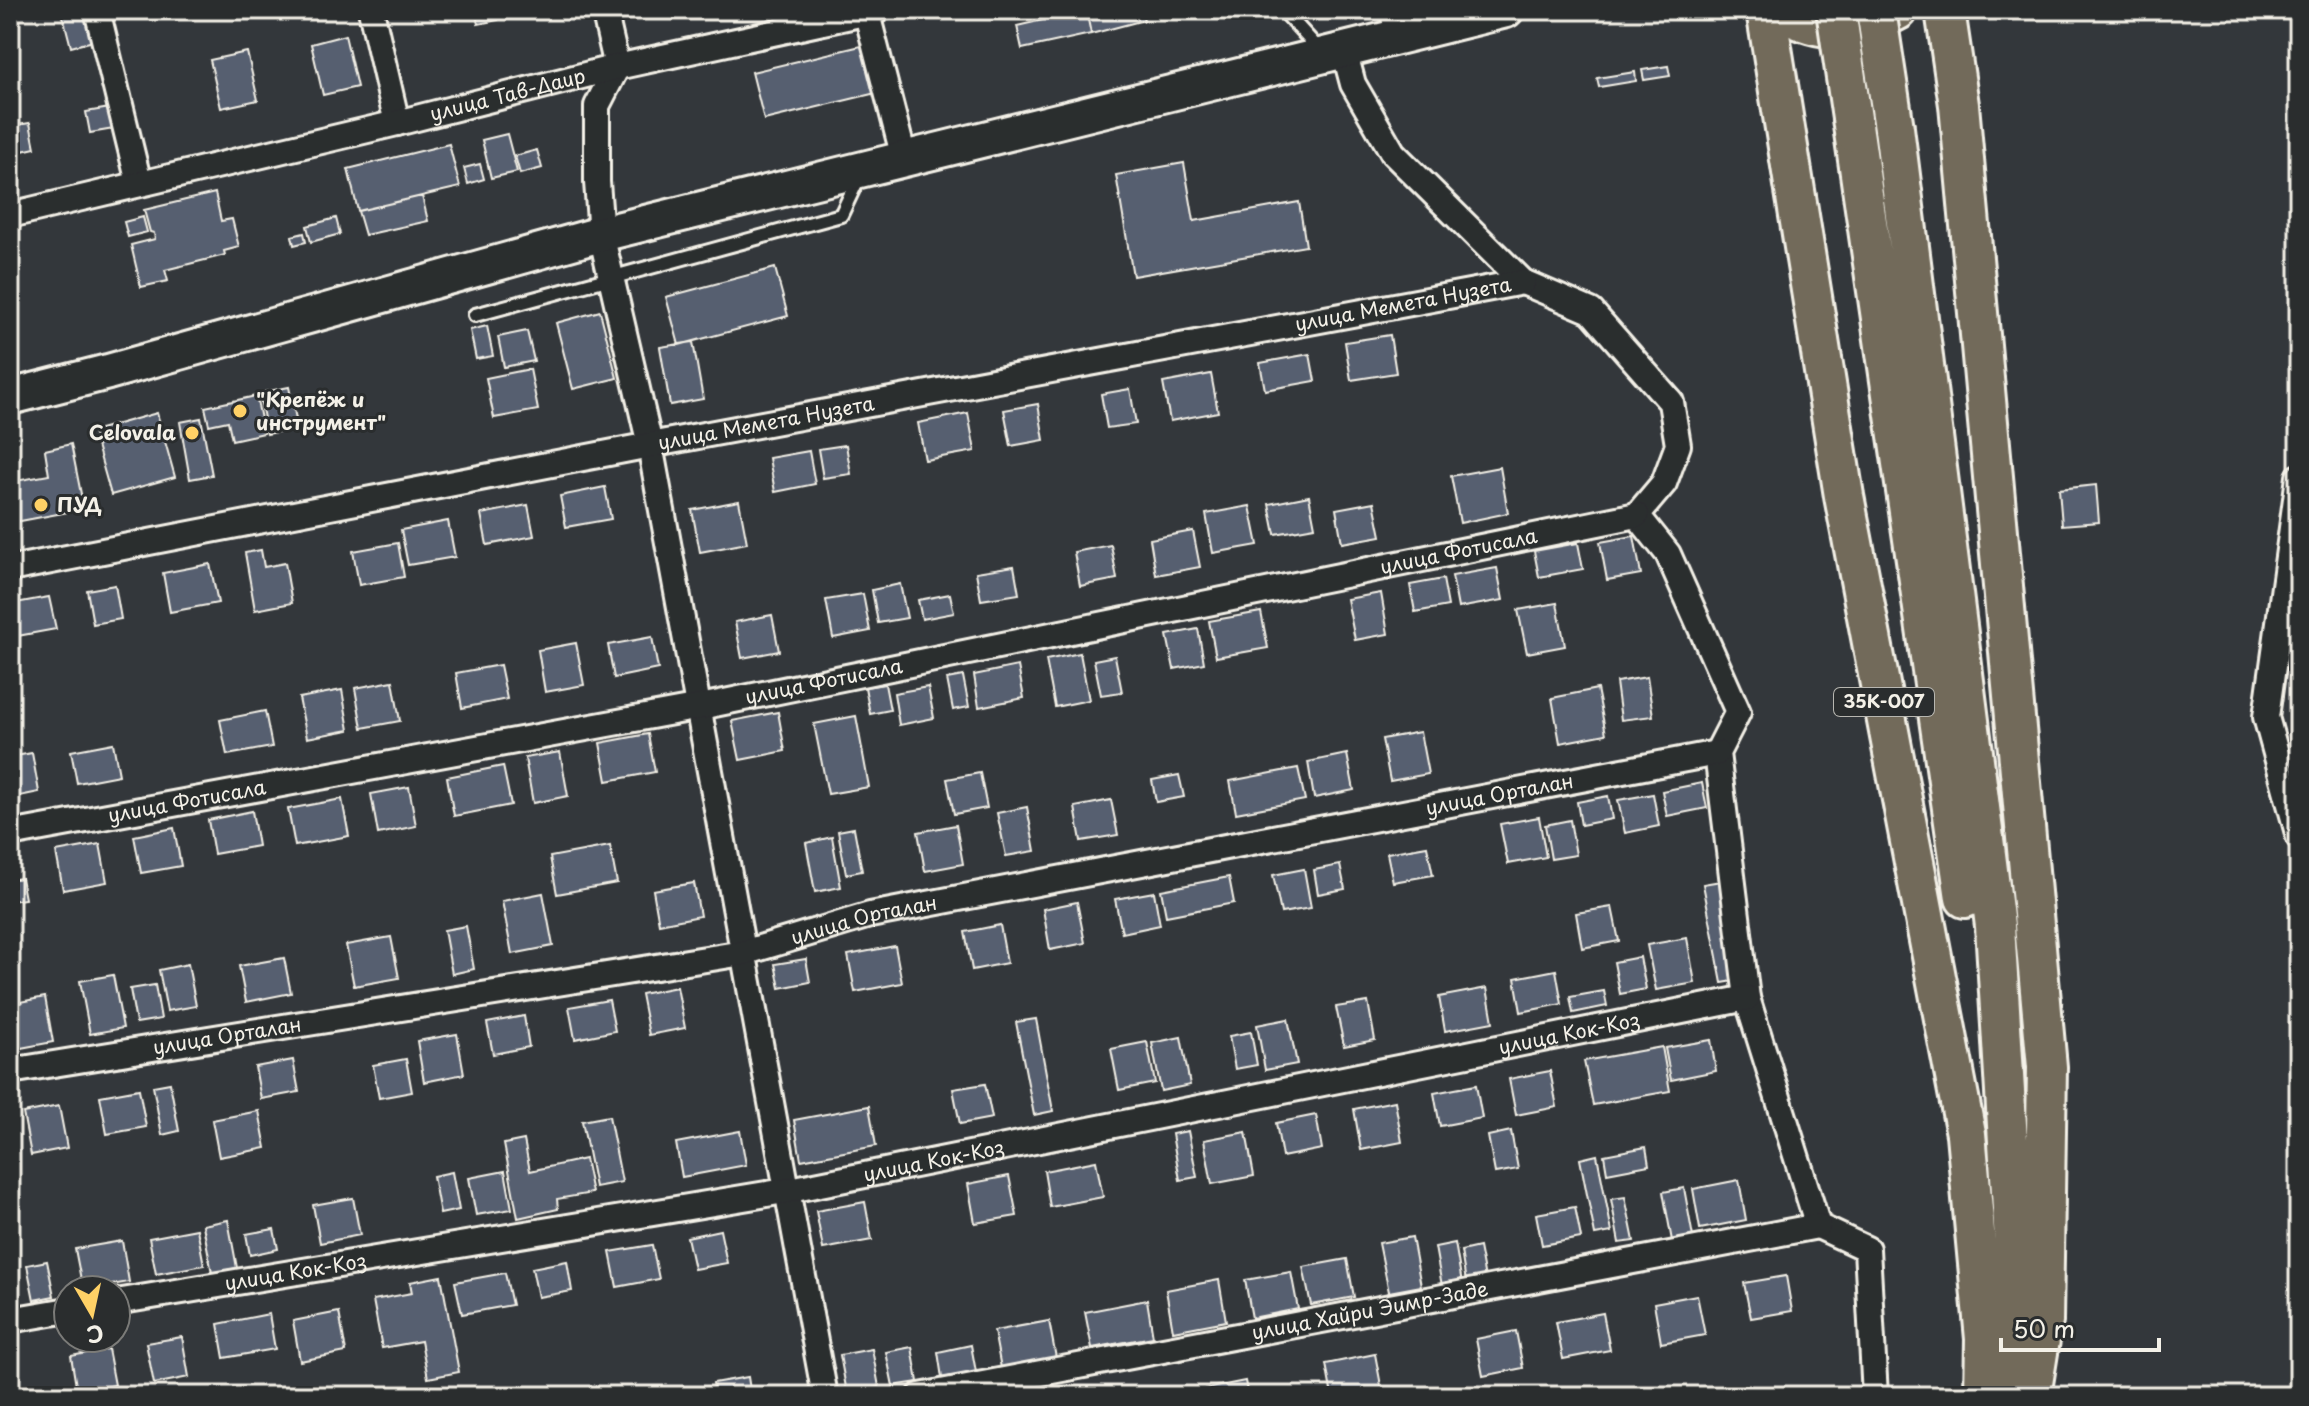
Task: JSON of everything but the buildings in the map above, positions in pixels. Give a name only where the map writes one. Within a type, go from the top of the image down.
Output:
[{"type":"main road","points":[[10,397],[601,234],[1334,53],[1389,24],[1506,10]]},
{"type":"main road","name":"35К-007","points":[[1766,10],[1844,496],[1966,1134],[1985,1339],[1984,1396]]},
{"type":"main road","points":[[1779,10],[1800,22],[1825,28],[1852,28],[1877,22],[1898,10]]},
{"type":"main road","name":"35К-007","points":[[1836,10],[1969,923],[2005,1101]]},
{"type":"main road","name":"35К-007","points":[[1876,10],[1894,128],[1995,926],[2014,1241],[2011,1396]]},
{"type":"main road","points":[[1945,10],[1959,105],[2047,1067],[2043,1321],[2031,1396]]},
{"type":"street","points":[[97,10],[139,183]]},
{"type":"street","points":[[371,10],[397,123]]},
{"type":"street","points":[[604,10],[617,67],[597,106],[601,234],[650,445],[825,1396]]},
{"type":"street","points":[[870,11],[904,158]]},
{"type":"street","name":"улица Тав-Даир","points":[[10,215],[617,67],[870,11]]},
{"type":"street","points":[[1334,53],[1393,153],[1523,282],[1591,311],[1671,402],[1678,445],[1664,483],[1637,515],[1668,554],[1738,712],[1717,753],[1747,998],[1818,1226],[1867,1249],[1875,1396]]},
{"type":"street","name":"улица Мемета Нузета","points":[[10,569],[650,445],[1523,282]]},
{"type":"street","points":[[2299,477],[2266,717],[2299,837]]},
{"type":"street","name":"улица Фотисала","points":[[10,834],[700,707],[1637,515]]},
{"type":"street","name":"улица Орталан","points":[[10,1071],[743,953],[870,915],[1717,753]]},
{"type":"street","name":"улица Кок-Коз","points":[[132,1299],[785,1191],[1747,998]]},
{"type":"street","name":"улица Хайри Эимр-Заде","points":[[920,1396],[1818,1226]]},
{"type":"street","points":[[10,1320],[52,1313]]},
{"type":"lane","points":[[1283,10],[1334,53]]},
{"type":"lane","points":[[475,315],[841,215],[864,168]]},
{"type":"place","name":"\"Крепёж и инструмент\"","points":[[240,411]]},
{"type":"place","name":"Celovala","points":[[192,433]]},
{"type":"place","name":"ПУД","points":[[41,505]]}]
